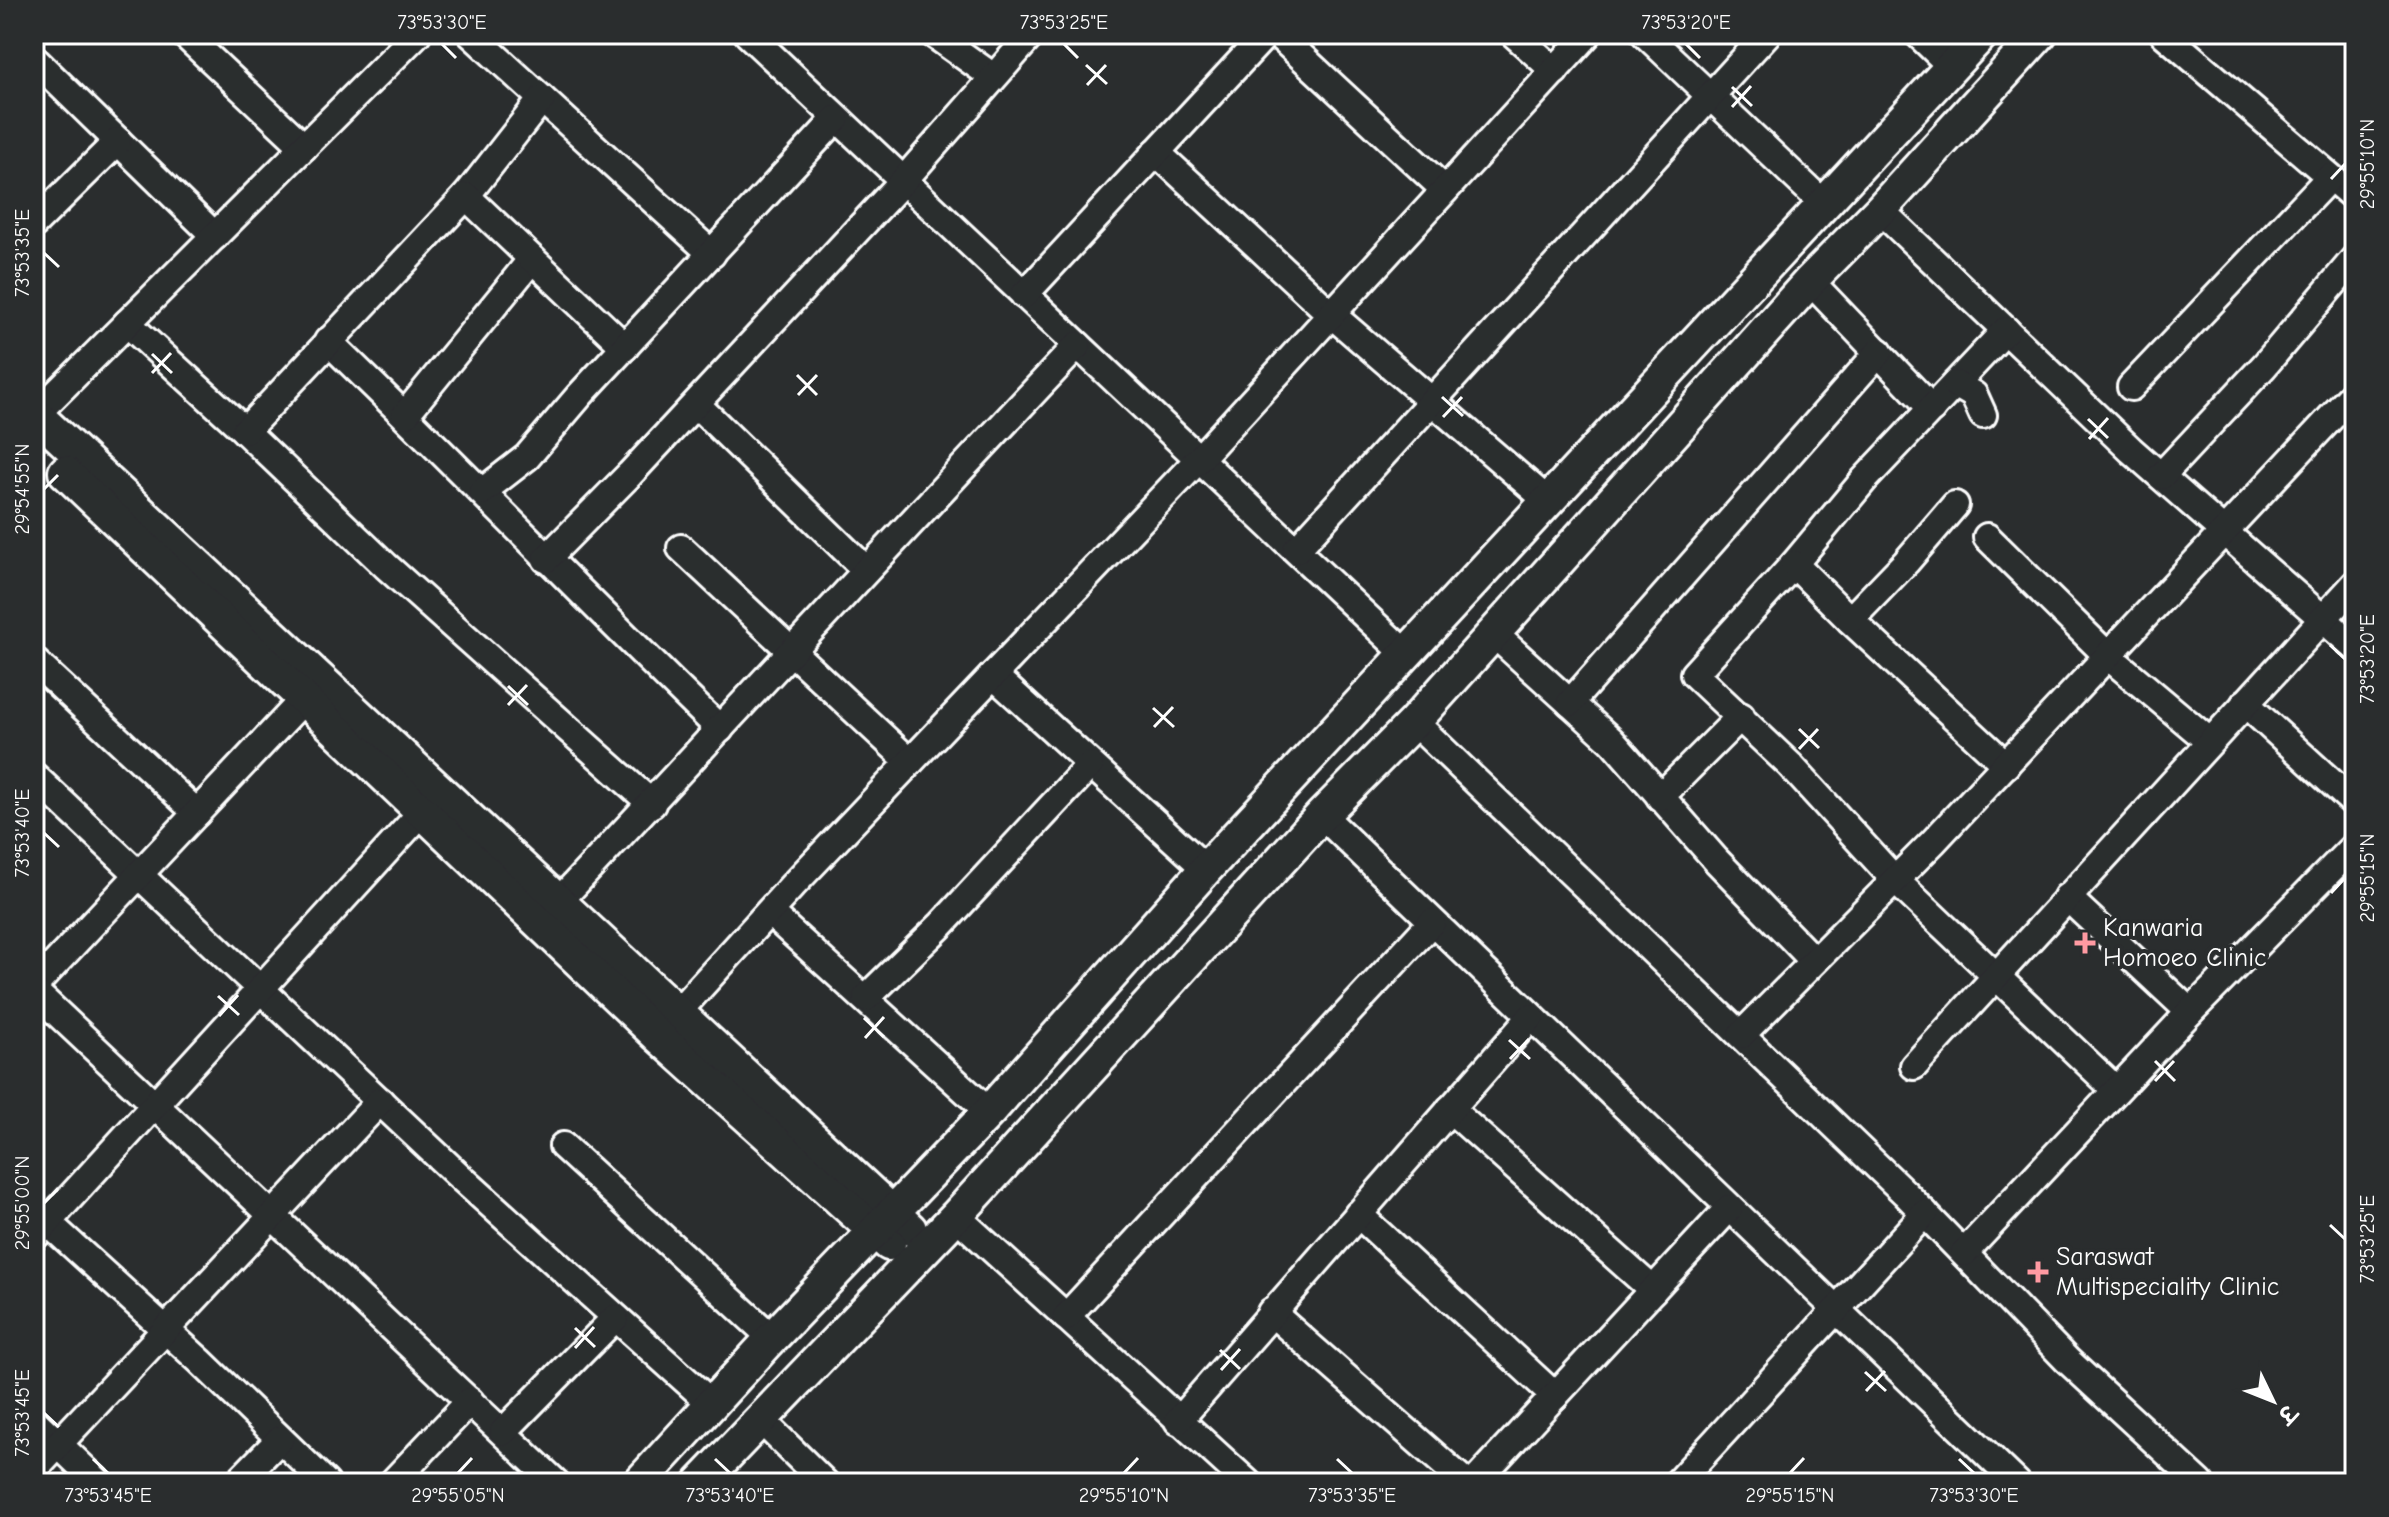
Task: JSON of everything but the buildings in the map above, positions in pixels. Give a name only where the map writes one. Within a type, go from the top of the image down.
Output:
[{"type":"street","points":[[184,34],[304,147]]},
{"type":"street","points":[[34,421],[127,323],[417,34]]},
{"type":"street","points":[[471,34],[712,254]]},
{"type":"street","points":[[748,34],[1407,655]]},
{"type":"street","points":[[933,34],[992,76]]},
{"type":"street","points":[[546,559],[696,404],[903,181],[1032,34]]},
{"type":"street","points":[[1024,295],[1266,34]]},
{"type":"street","points":[[1277,34],[1445,190]]},
{"type":"street","points":[[1514,34],[1555,71]]},
{"type":"street","points":[[667,1024],[910,762],[1199,459],[1588,34]]},
{"type":"street","points":[[1645,34],[1824,204]]},
{"type":"street","points":[[1296,550],[1767,34]]},
{"type":"street","points":[[1918,34],[1952,67]]},
{"type":"street","points":[[639,1483],[772,1338],[989,1112],[1206,869],[1982,34]]},
{"type":"street","points":[[700,1483],[956,1216],[1322,815],[1414,722],[1810,281],[1880,210],[2040,34]]},
{"type":"street","points":[[2164,34],[2355,198]]},
{"type":"street","points":[[34,59],[215,236]]},
{"type":"street","points":[[245,431],[466,196],[542,99]]},
{"type":"street","points":[[482,492],[527,457],[836,119]]},
{"type":"street","points":[[34,224],[118,141]]},
{"type":"street","points":[[1156,152],[1331,314],[1549,502]]},
{"type":"street","points":[[2131,387],[2330,177]]},
{"type":"street","points":[[466,196],[625,347]]},
{"type":"street","points":[[1880,210],[2161,476],[2355,647]]},
{"type":"street","points":[[2161,476],[2264,366],[2355,258]]},
{"type":"street","points":[[405,415],[532,259]]},
{"type":"street","points":[[1810,281],[1932,409]]},
{"type":"street","points":[[127,323],[386,566],[652,804]]},
{"type":"street","points":[[2006,330],[1864,480],[1794,564],[1694,674],[1790,765],[1895,880],[2116,1090]]},
{"type":"street","points":[[328,341],[720,729]]},
{"type":"street","points":[[549,913],[1078,345]]},
{"type":"street","points":[[1570,703],[1879,352]]},
{"type":"street","points":[[1955,384],[1974,395],[1983,415]]},
{"type":"street","points":[[1741,1035],[2006,765],[2355,392]]},
{"type":"street","points":[[696,404],[866,570]]},
{"type":"street","points":[[34,421],[303,700],[422,812],[549,913]]},
{"type":"street","points":[[34,421],[549,913],[919,1254]]},
{"type":"street","points":[[1850,620],[1955,505]]},
{"type":"street","points":[[1987,537],[2108,656],[2209,741]]},
{"type":"street","points":[[681,548],[910,762]]},
{"type":"street","points":[[1794,564],[2006,765]]},
{"type":"street","points":[[1914,1066],[2355,584]]},
{"type":"street","points":[[1493,633],[1612,741],[1716,860],[1814,961]]},
{"type":"street","points":[[34,661],[197,813]]},
{"type":"street","points":[[993,675],[1206,869]]},
{"type":"street","points":[[303,700],[34,988],[556,1483]]},
{"type":"street","points":[[2245,703],[2355,804]]},
{"type":"street","points":[[1660,797],[1741,716]]},
{"type":"street","points":[[1414,722],[1925,1213],[2183,1478]]},
{"type":"street","points":[[866,998],[942,924],[1090,765]]},
{"type":"street","points":[[34,776],[380,1101],[711,1403]]},
{"type":"street","points":[[326,1483],[165,1329],[39,1223],[422,812]]},
{"type":"street","points":[[1322,815],[2017,1483]]},
{"type":"street","points":[[1964,1253],[2190,1012],[2355,845]]},
{"type":"street","points":[[2067,897],[2190,1012]]},
{"type":"street","points":[[769,912],[989,1112]]},
{"type":"street","points":[[1066,1317],[1432,922]]},
{"type":"street","points":[[1178,1421],[1531,1017]]},
{"type":"street","points":[[34,1470],[380,1101]]},
{"type":"street","points":[[1450,1109],[1653,1290]]},
{"type":"street","points":[[563,1146],[772,1338]]},
{"type":"street","points":[[1474,1483],[1729,1208]]},
{"type":"street","points":[[1677,1483],[1925,1213]]},
{"type":"street","points":[[1358,1214],[1555,1396]]},
{"type":"street","points":[[956,1216],[1248,1483]]},
{"type":"street","points":[[1271,1312],[1466,1483]]},
{"type":"street","points":[[503,1432],[615,1318]]},
{"type":"street","points":[[392,1483],[470,1401]]},
{"type":"street","points":[[760,1419],[825,1483]]},
{"type":"street","points":[[34,1421],[99,1483]]},
{"type":"street","points":[[237,1483],[280,1439]]},
{"type":"place","name":"Kanwaria Homoeo Clinic","points":[[2085,943]]},
{"type":"place","name":"Saraswat Multispeciality Clinic","points":[[2038,1272]]}]
